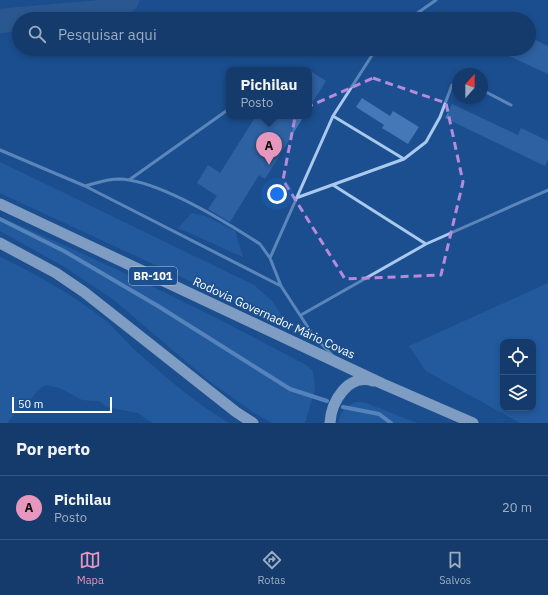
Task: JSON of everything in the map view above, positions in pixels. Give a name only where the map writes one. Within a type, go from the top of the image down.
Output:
[{"type":"highway","name":"Rodovia Governador Mário Covas","points":[[0,204],[383,384],[473,423]]},
{"type":"highway","points":[[0,243],[56,273],[84,292],[236,412],[253,423]]},
{"type":"highway","points":[[330,423],[331,414],[337,398],[346,387],[357,381],[368,380],[383,384]]},
{"type":"lane","points":[[419,12],[436,0]]},
{"type":"lane","points":[[270,258],[333,116],[372,56]]},
{"type":"lane","points":[[296,198],[404,159],[426,142],[440,117],[452,85]]},
{"type":"lane","points":[[488,93],[511,105]]},
{"type":"lane","points":[[129,180],[226,111]]},
{"type":"lane","points":[[333,116],[404,159]]},
{"type":"lane","points":[[0,150],[32,165],[85,186],[281,286]]},
{"type":"lane","points":[[85,186],[108,180],[129,180],[153,186],[228,225],[260,244],[270,258],[281,286],[313,335],[341,364]]},
{"type":"lane","points":[[333,185],[426,244]]},
{"type":"lane","points":[[301,316],[426,244],[548,190]]},
{"type":"highlighted area","points":[[373,78],[446,103],[463,182],[441,275],[345,279],[283,180],[296,112]]},
{"type":"shaded area","points":[[0,162],[254,285],[272,301],[289,327],[0,193]]},
{"type":"shaded area","points":[[192,213],[205,216],[235,231],[243,257],[178,228]]},
{"type":"shaded area","points":[[0,217],[78,252],[231,325],[306,365],[313,371],[315,389],[305,423],[272,423],[253,412],[209,381],[114,300],[63,266],[0,231]]},
{"type":"shaded area","points":[[0,257],[55,286],[94,312],[106,321],[138,353],[171,381],[205,408],[229,423],[152,423],[138,413],[107,407],[99,401],[82,400],[60,388],[45,385],[14,415],[8,423],[0,423]]},
{"type":"shaded area","points":[[548,283],[548,423],[520,423],[426,371],[409,346]]},
{"type":"shaded area","points":[[357,402],[366,403],[417,423],[338,423],[344,410]]},
{"type":"building","points":[[536,40],[548,46],[548,74],[509,56],[536,56]]},
{"type":"building","points":[[312,72],[326,81],[312,103]]},
{"type":"building","points":[[362,98],[390,116],[393,111],[419,127],[408,144],[382,128],[384,125],[356,107]]},
{"type":"building","points":[[452,104],[518,135],[521,128],[548,141],[548,159],[545,166],[445,118]]},
{"type":"building","points":[[254,119],[302,119],[265,179],[259,175],[230,222],[208,209],[217,196],[197,183],[208,165],[220,173]]},
{"type":"waterway","points":[[100,12],[112,11],[127,0]]},
{"type":"waterway","points":[[0,21],[12,20]]},
{"type":"waterway","points":[[0,219],[64,251],[158,306],[290,389],[327,401]]},
{"type":"waterway","points":[[343,407],[379,414],[391,423]]},
{"type":"place","name":"Pichilau","points":[[269,165]]}]
